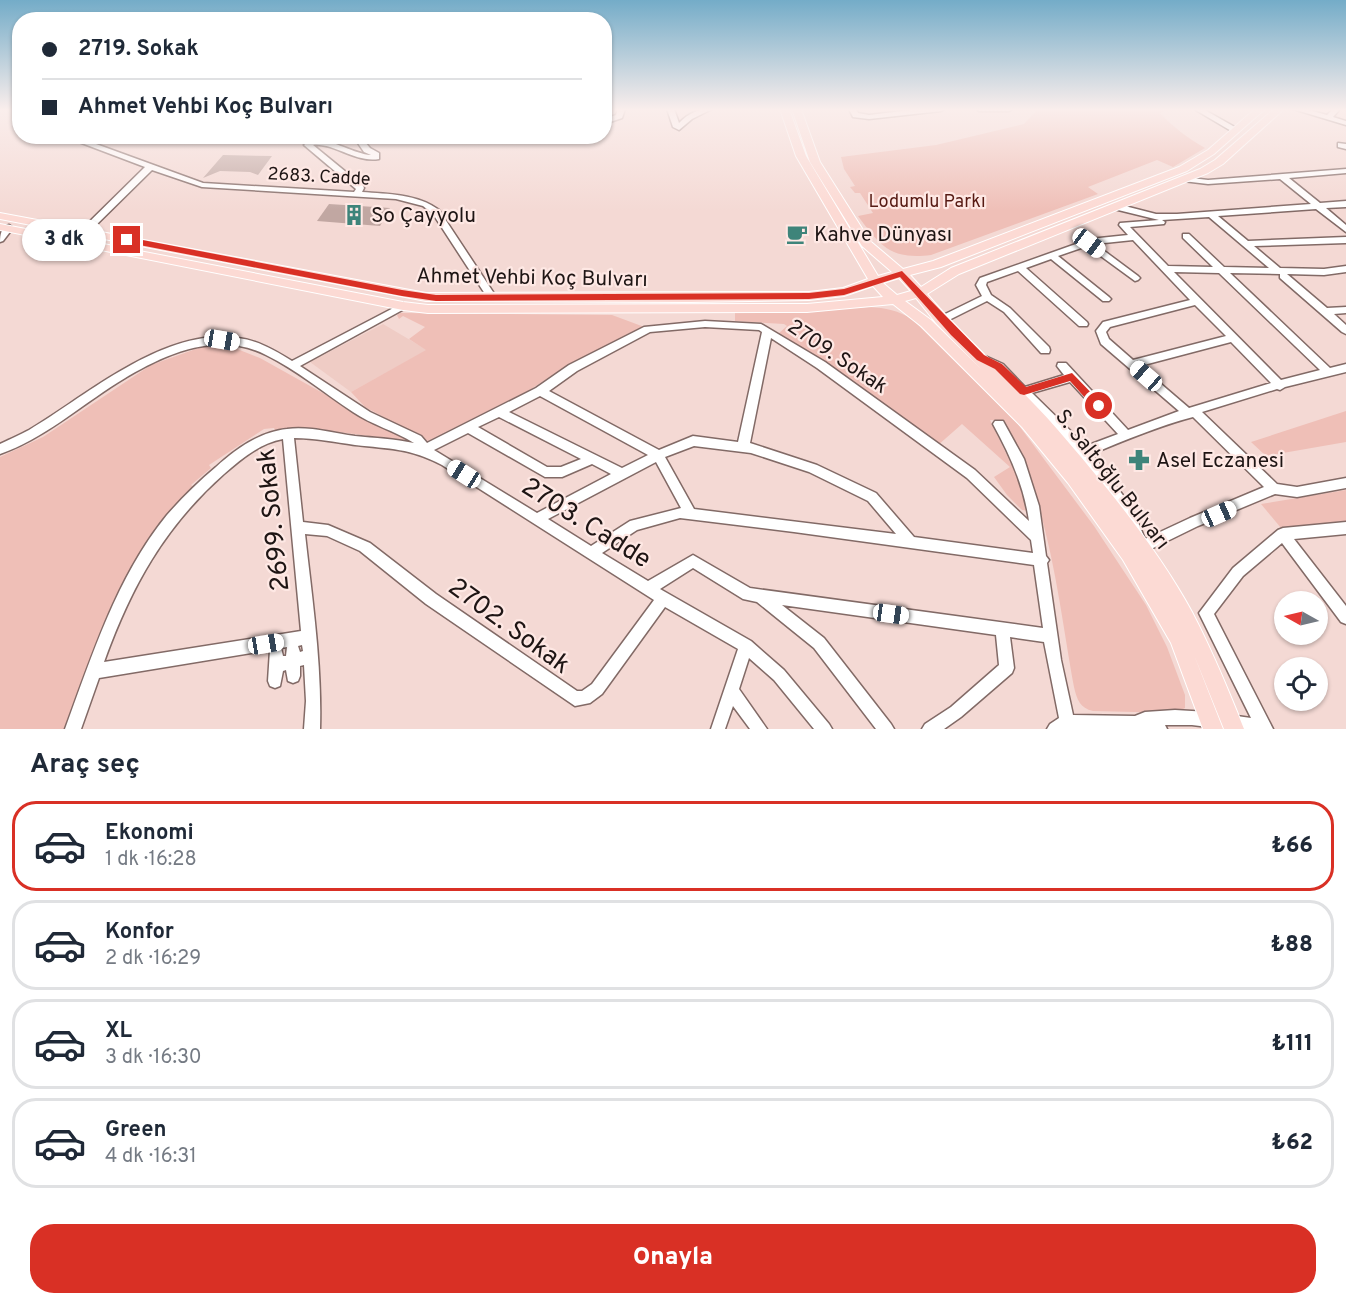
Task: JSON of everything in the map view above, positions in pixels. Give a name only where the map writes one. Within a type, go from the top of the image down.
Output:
[{"type":"main road","name":"S. Saltoğlu Bulvarı","points":[[796,143],[801,156],[888,277],[907,296],[941,320],[981,358],[1071,456],[1142,548],[1185,617],[1214,677],[1233,726]]},
{"type":"main road","name":"S. Saltoğlu Bulvarı","points":[[808,143],[815,162],[866,243],[888,263],[888,277],[907,296],[926,323],[1044,442],[1129,555],[1163,609],[1191,669],[1212,724]]},
{"type":"main road","points":[[888,263],[920,264],[948,260],[1183,169],[1205,156],[1220,143]]},
{"type":"main road","points":[[907,296],[956,271],[1186,179],[1219,162],[1241,143]]},
{"type":"main road","name":"Ahmet Vehbi Koç Bulvarı","points":[[0,216],[414,296],[492,298],[809,296],[844,292],[948,260]]},
{"type":"main road","name":"Ahmet Vehbi Koç Bulvarı","points":[[4,227],[403,306],[456,309],[763,309],[907,296]]},
{"type":"street","name":"2683. Cadde","points":[[88,144],[202,185],[404,198],[430,206],[492,298]]},
{"type":"street","points":[[309,144],[360,188],[357,195]]},
{"type":"street","points":[[326,144],[369,159],[376,157],[364,144]]},
{"type":"street","points":[[84,232],[150,167]]},
{"type":"street","points":[[1186,179],[1208,182],[1346,171]]},
{"type":"street","points":[[1283,177],[1346,229]]},
{"type":"street","points":[[1117,207],[1156,217],[1346,204]]},
{"type":"street","points":[[1210,214],[1346,330]]},
{"type":"street","points":[[1174,223],[1122,225],[1280,386]]},
{"type":"street","points":[[0,239],[4,227]]},
{"type":"street","points":[[1186,236],[1328,372]]},
{"type":"street","points":[[1046,350],[1006,310],[987,297],[981,285],[983,280],[1089,243],[1135,237]]},
{"type":"street","points":[[1246,244],[1346,240]]},
{"type":"street","points":[[1089,243],[1136,278]]},
{"type":"street","points":[[1051,255],[1106,299]]},
{"type":"street","points":[[1019,267],[1083,324]]},
{"type":"street","points":[[1165,269],[1280,273],[1346,271]]},
{"type":"street","points":[[941,320],[987,297]]},
{"type":"street","points":[[1197,301],[1107,324],[1101,332],[1105,341],[1192,413],[1274,489]]},
{"type":"street","points":[[291,366],[403,306]]},
{"type":"street","points":[[1325,312],[1346,310]]},
{"type":"street","name":"2709. Sokak","points":[[423,450],[540,391],[573,368],[648,329],[705,324],[761,327],[821,365],[971,474],[1038,538]]},
{"type":"street","points":[[743,447],[767,331]]},
{"type":"street","points":[[1131,364],[1234,338]]},
{"type":"street","points":[[0,448],[31,434],[140,365],[184,347],[222,340],[266,350],[361,411],[417,439],[422,444],[423,450]]},
{"type":"street","points":[[981,358],[999,367],[1084,452],[1127,510],[1142,548],[1194,522],[1274,489],[1297,492],[1346,483]]},
{"type":"street","points":[[1062,366],[1126,435]]},
{"type":"street","points":[[1084,452],[1192,413],[1346,368]]},
{"type":"street","points":[[1024,391],[1072,377]]},
{"type":"street","points":[[540,391],[658,455],[691,514]]},
{"type":"street","points":[[498,411],[622,474]]},
{"type":"street","points":[[999,424],[1027,481],[1042,560],[1063,727],[1135,724],[1159,729]]},
{"type":"street","points":[[468,427],[545,471],[562,472],[593,459]]},
{"type":"street","name":"2703. Cadde","points":[[288,433],[423,450],[663,598],[746,646],[779,675],[824,729]]},
{"type":"street","name":"2699. Sokak","points":[[73,729],[94,671],[129,585],[140,564],[181,509],[209,479],[236,456],[264,441],[288,433],[309,637],[312,729]]},
{"type":"street","points":[[537,519],[658,455],[693,441],[743,447],[813,468],[872,497],[910,542]]},
{"type":"street","points":[[591,553],[634,525],[680,513],[1042,560]]},
{"type":"street","name":"2702. Sokak","points":[[297,527],[327,531],[366,547],[431,599],[575,699],[585,698],[597,689],[663,598]]},
{"type":"street","points":[[1265,729],[1206,613],[1238,572],[1283,534],[1346,528]]},
{"type":"street","points":[[1283,534],[1346,617]]},
{"type":"street","points":[[649,588],[693,561],[748,594],[1050,636]]},
{"type":"street","points":[[759,595],[819,643],[886,729]]},
{"type":"street","points":[[930,729],[956,712],[1007,668],[1002,629]]},
{"type":"street","points":[[94,671],[309,637]]},
{"type":"street","points":[[718,728],[746,646]]},
{"type":"street","points":[[275,667],[310,656]]},
{"type":"street","points":[[731,691],[759,729]]},
{"type":"street","points":[[1135,724],[1143,720],[1259,729]]},
{"type":"shaded area","points":[[383,324],[427,350],[351,392],[310,362]]},
{"type":"green space","name":"Lodumlu Parkı","points":[[944,143],[1198,143],[1205,148],[1173,167],[1157,160],[1088,187],[1098,194],[931,255],[896,253],[880,243],[858,216],[873,213],[860,193],[855,193],[850,187],[855,186],[844,169],[841,157]]},
{"type":"green space","points":[[869,307],[892,310],[913,320],[1017,423],[1094,526],[1146,605],[1167,647],[1185,695],[1185,708],[1176,713],[1093,711],[1080,703],[1074,687],[1057,585],[1041,513],[1030,479],[1000,420],[990,420],[1029,501],[1030,511],[1022,510],[994,477],[1010,467],[962,424],[937,446],[778,334],[787,326],[784,324],[735,321],[735,311],[772,313]]},
{"type":"green space","points":[[400,313],[612,315],[647,328],[576,360],[528,391],[428,441],[365,407],[351,392],[426,350],[409,339],[425,327],[403,316],[399,319],[397,315]]},
{"type":"green space","points":[[207,345],[232,347],[260,358],[414,444],[345,433],[311,430],[276,432],[274,428],[264,429],[209,465],[211,468],[191,485],[194,487],[156,533],[114,599],[69,729],[0,729],[0,457],[43,437],[151,365]]},
{"type":"green space","points":[[1346,411],[1346,442],[1266,456],[1251,442]]},
{"type":"green space","points":[[1346,490],[1346,521],[1281,528],[1261,504]]},
{"type":"building","points":[[223,155],[272,156],[258,175],[250,172],[220,171],[203,178]]},
{"type":"building","name":"So Çayyolu","points":[[329,204],[390,208],[380,226],[317,221]]},
{"type":"place","name":"So Çayyolu","points":[[354,215]]},
{"type":"place","name":"Kahve Dünyası","points":[[797,234]]},
{"type":"place","name":"Asel Eczanesi","points":[[1139,460]]},
{"type":"route","points":[[127,240],[436,298],[690,298],[829,295],[902,274],[954,333],[981,358],[999,367],[1024,391],[1072,377],[1099,406]]}]
